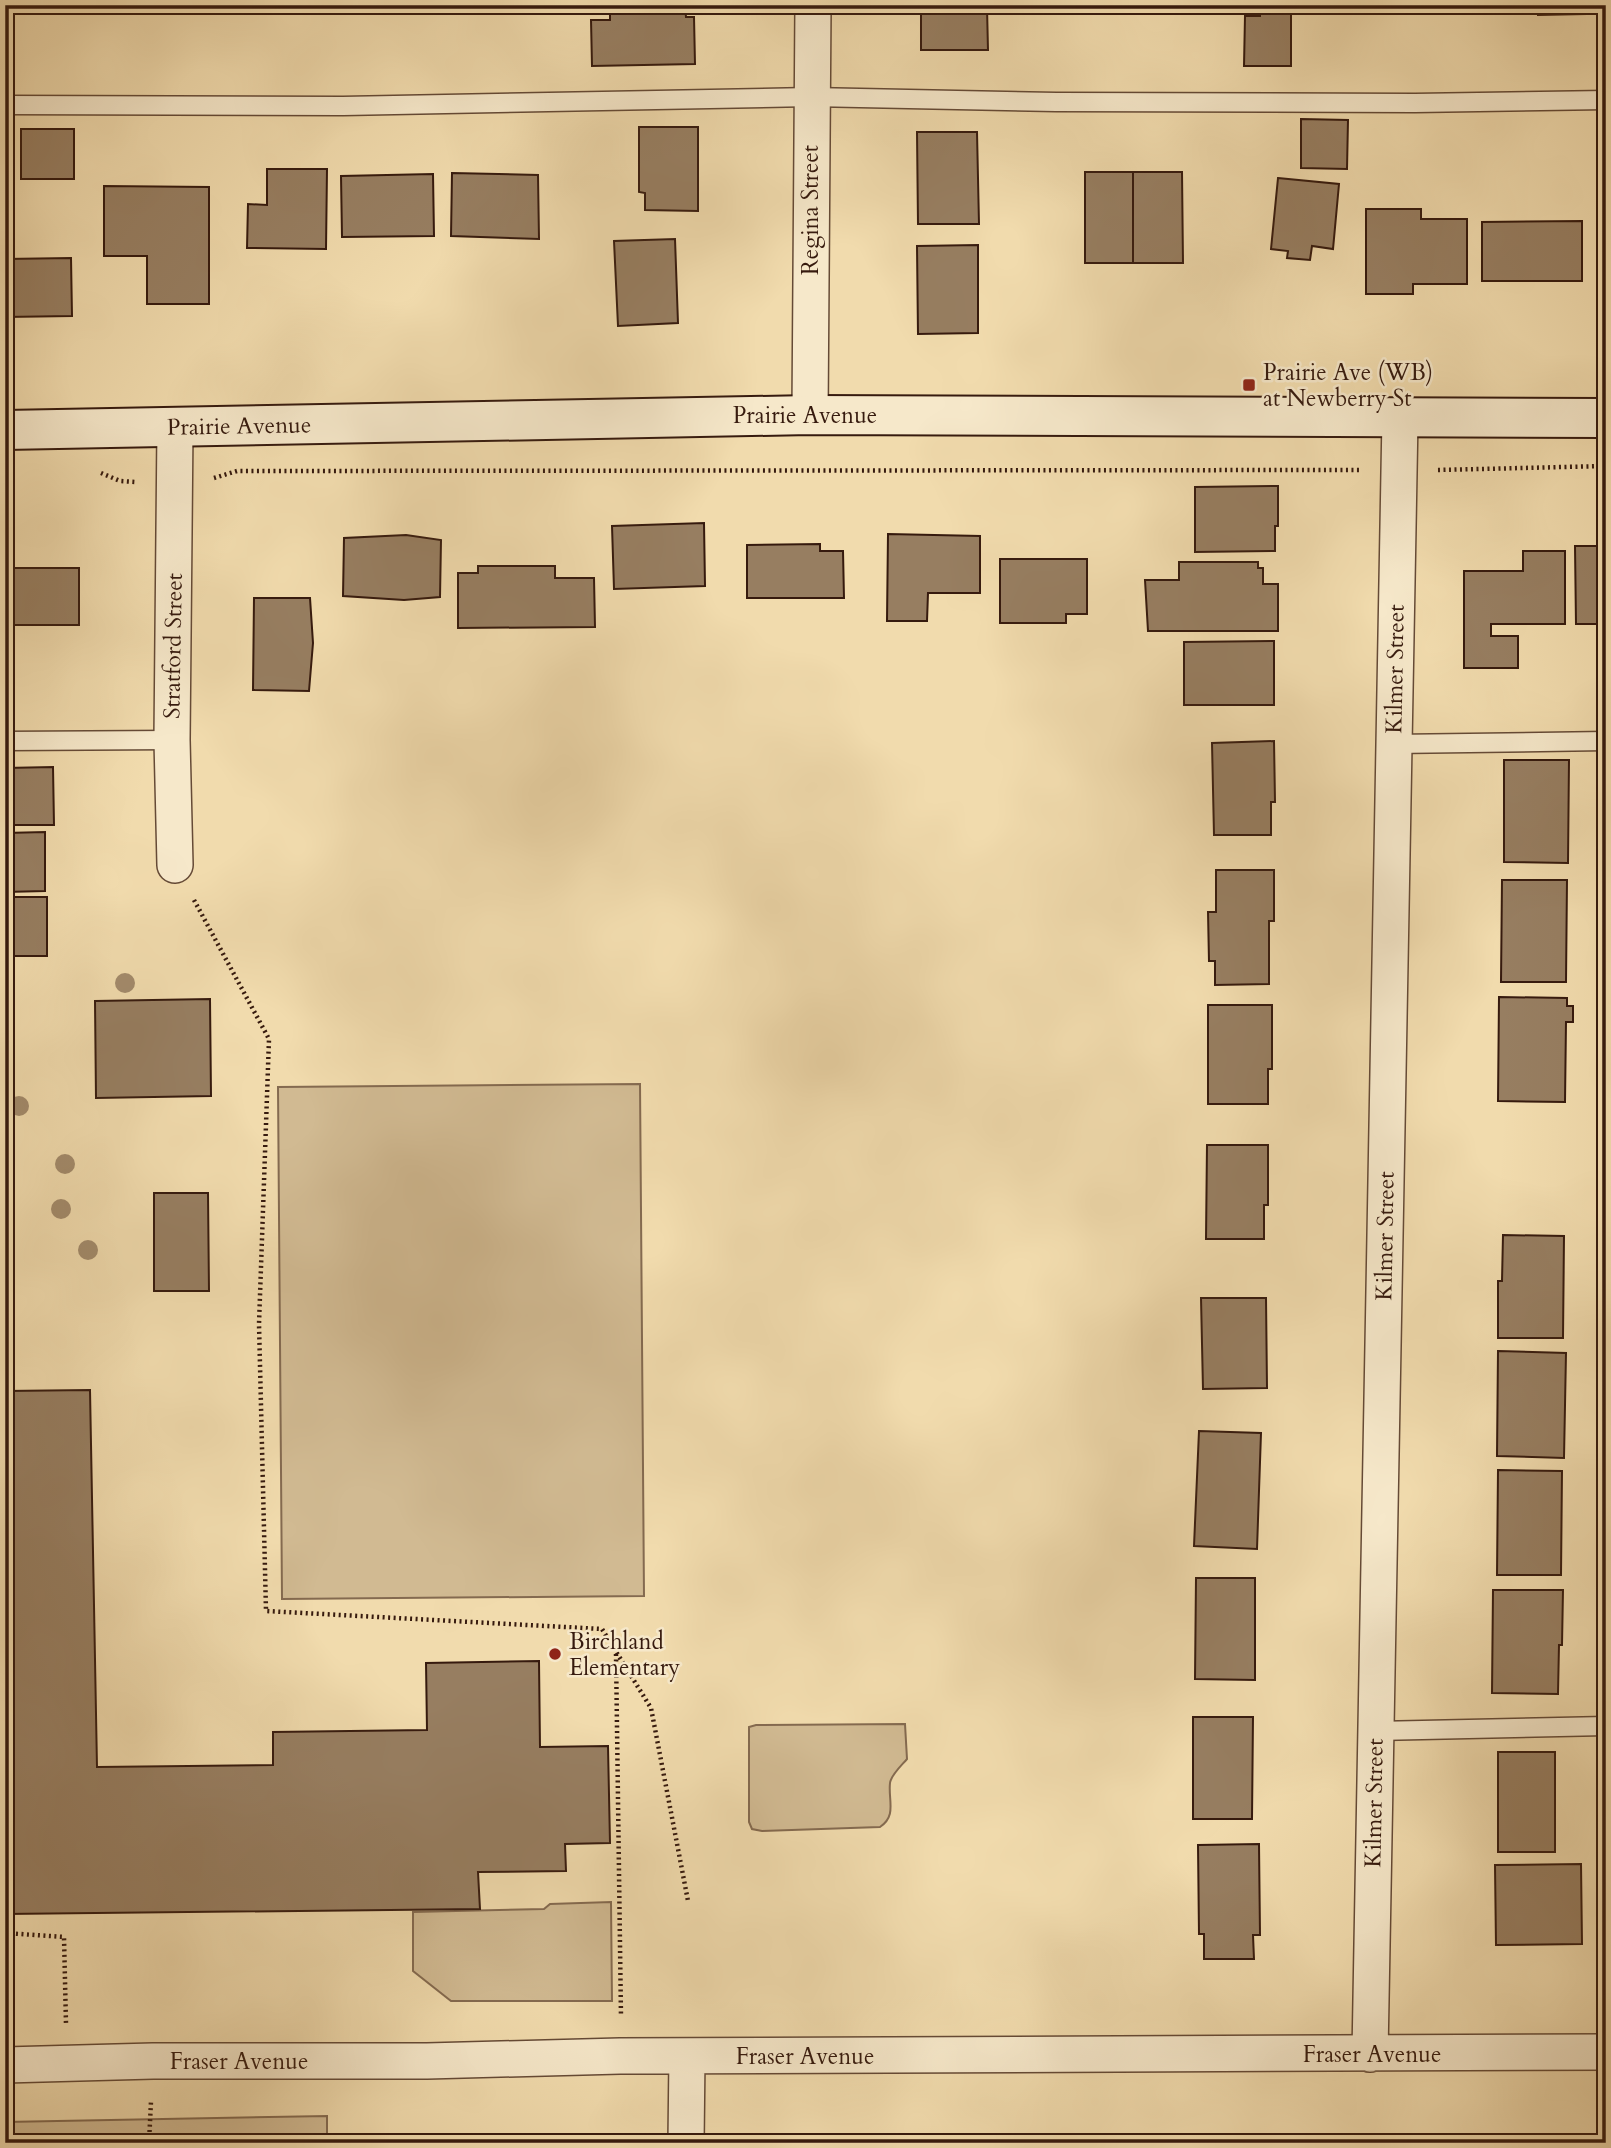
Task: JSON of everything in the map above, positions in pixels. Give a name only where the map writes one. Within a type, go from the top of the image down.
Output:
[{"type":"main road","name":"Prairie Avenue","points":[[5,430],[810,415],[1606,418]]},
{"type":"street","name":"Regina Street","points":[[810,415],[813,5]]},
{"type":"street","name":"Kilmer Street","points":[[1370,2054],[1400,418]]},
{"type":"street","name":"Stratford Street","points":[[175,427],[172,740],[175,865]]},
{"type":"street","name":"Fraser Avenue","points":[[5,2065],[687,2056],[1606,2052]]},
{"type":"street","points":[[686,2143],[687,2056]]},
{"type":"lane","points":[[5,105],[343,106],[811,97],[1056,102],[1360,103],[1606,100]]},
{"type":"lane","points":[[5,741],[172,740]]},
{"type":"lane","points":[[1393,744],[1606,741]]},
{"type":"lane","points":[[1376,1731],[1606,1726]]},
{"type":"path","points":[[1425,471],[1606,466]]},
{"type":"path","points":[[205,479],[219,478],[237,471],[1348,470]]},
{"type":"path","points":[[175,865],[269,1039],[260,1324],[266,1611],[602,1629],[651,1708],[688,1901]]},
{"type":"path","points":[[616,1653],[621,2022]]},
{"type":"path","points":[[5,1933],[64,1937],[66,2064]]},
{"type":"shaded area","points":[[640,1084],[644,1596],[282,1599],[278,1087]]},
{"type":"shaded area","points":[[905,1724],[907,1759],[891,1780],[890,1813],[880,1827],[762,1831],[752,1829],[749,1822],[749,1727]]},
{"type":"shaded area","points":[[611,1902],[612,2001],[451,2001],[413,1971],[413,1912],[544,1909],[550,1904]]},
{"type":"shaded area","points":[[327,2116],[327,2143],[5,2143],[5,2122]]},
{"type":"building","points":[[610,5],[685,6],[686,17],[694,17],[695,64],[592,66],[591,20],[610,20]]},
{"type":"building","points":[[921,5],[997,5],[987,7],[988,50],[921,50]]},
{"type":"building","points":[[1260,5],[1291,5],[1291,66],[1244,66],[1245,16],[1260,16]]},
{"type":"building","points":[[1506,5],[1586,5],[1586,14],[1538,15],[1538,6]]},
{"type":"building","points":[[1301,119],[1348,120],[1347,169],[1301,168]]},
{"type":"building","points":[[639,127],[698,127],[698,211],[645,210],[645,193],[639,192]]},
{"type":"building","points":[[21,129],[74,129],[74,179],[21,179]]},
{"type":"building","points":[[917,132],[977,132],[979,224],[918,224]]},
{"type":"building","points":[[267,169],[327,169],[326,249],[247,248],[248,204],[267,205]]},
{"type":"building","points":[[1085,172],[1133,172],[1133,263],[1085,263]]},
{"type":"building","points":[[1133,172],[1182,172],[1183,263],[1133,263]]},
{"type":"building","points":[[452,173],[538,175],[539,239],[451,236]]},
{"type":"building","points":[[433,174],[434,236],[342,237],[341,176]]},
{"type":"building","points":[[1278,178],[1339,184],[1333,249],[1312,246],[1310,260],[1287,258],[1288,251],[1271,249]]},
{"type":"building","points":[[104,186],[209,187],[209,304],[147,304],[147,256],[104,256]]},
{"type":"building","points":[[1366,209],[1421,209],[1421,219],[1467,219],[1467,284],[1413,284],[1413,294],[1366,294]]},
{"type":"building","points":[[1582,221],[1582,281],[1482,281],[1482,222]]},
{"type":"building","points":[[675,239],[678,323],[618,326],[614,241]]},
{"type":"building","points":[[978,245],[978,333],[918,334],[917,246]]},
{"type":"building","points":[[71,258],[72,316],[5,317],[5,259]]},
{"type":"building","points":[[1278,486],[1275,551],[1195,552],[1195,487]]},
{"type":"building","points":[[704,523],[705,586],[614,589],[612,526]]},
{"type":"building","points":[[888,534],[980,536],[980,593],[928,593],[927,621],[887,621]]},
{"type":"building","points":[[406,535],[441,540],[440,597],[404,600],[343,596],[344,538]]},
{"type":"building","points":[[820,544],[820,551],[843,551],[844,598],[747,598],[747,545]]},
{"type":"building","points":[[1575,546],[1606,546],[1606,624],[1576,624]]},
{"type":"building","points":[[1523,551],[1565,551],[1565,624],[1491,624],[1491,636],[1518,636],[1518,668],[1464,668],[1464,571],[1523,571]]},
{"type":"building","points":[[1000,559],[1087,559],[1087,614],[1066,614],[1066,623],[1000,623]]},
{"type":"building","points":[[1179,562],[1258,562],[1258,568],[1263,568],[1263,584],[1278,584],[1278,631],[1148,631],[1145,580],[1179,580]]},
{"type":"building","points":[[478,566],[555,566],[555,578],[594,578],[595,627],[458,628],[458,573],[478,573]]},
{"type":"building","points":[[5,568],[79,568],[79,625],[5,625]]},
{"type":"building","points":[[254,598],[310,598],[313,643],[309,691],[253,690]]},
{"type":"building","points":[[1274,641],[1274,705],[1184,705],[1184,642]]},
{"type":"building","points":[[1274,741],[1275,802],[1271,802],[1271,835],[1214,835],[1212,743]]},
{"type":"building","points":[[1504,760],[1569,760],[1568,863],[1504,862]]},
{"type":"building","points":[[53,767],[54,825],[5,825],[5,768]]},
{"type":"building","points":[[45,832],[45,891],[5,892],[5,833]]},
{"type":"building","points":[[1216,870],[1274,870],[1274,921],[1269,921],[1269,984],[1215,985],[1215,961],[1209,961],[1208,912],[1216,912]]},
{"type":"building","points":[[1502,880],[1567,880],[1566,982],[1501,982]]},
{"type":"building","points":[[5,897],[47,897],[47,956],[5,956]]},
{"type":"building","points":[[1499,997],[1567,998],[1567,1006],[1573,1006],[1573,1022],[1566,1022],[1565,1102],[1498,1101]]},
{"type":"building","points":[[210,999],[211,1096],[96,1098],[95,1001]]},
{"type":"building","points":[[1208,1005],[1272,1005],[1272,1069],[1268,1069],[1268,1104],[1208,1104]]},
{"type":"building","points":[[1207,1145],[1268,1145],[1268,1205],[1264,1205],[1264,1239],[1206,1239]]},
{"type":"building","points":[[154,1193],[208,1193],[209,1291],[154,1291]]},
{"type":"building","points":[[1503,1235],[1564,1236],[1563,1338],[1498,1338],[1498,1281],[1502,1281]]},
{"type":"building","points":[[1201,1298],[1266,1298],[1267,1388],[1203,1389]]},
{"type":"building","points":[[1498,1351],[1566,1353],[1564,1458],[1497,1456]]},
{"type":"building","points":[[90,1390],[97,1767],[273,1765],[273,1732],[427,1730],[426,1663],[539,1661],[540,1747],[608,1746],[610,1843],[565,1844],[566,1871],[478,1872],[480,1909],[5,1914],[5,1391]]},
{"type":"building","points":[[1199,1431],[1261,1433],[1257,1549],[1194,1546]]},
{"type":"building","points":[[1498,1470],[1562,1471],[1561,1575],[1497,1575]]},
{"type":"building","points":[[1196,1578],[1255,1578],[1255,1680],[1195,1679]]},
{"type":"building","points":[[1493,1590],[1563,1590],[1558,1694],[1492,1693]]},
{"type":"building","points":[[1193,1717],[1253,1717],[1252,1819],[1193,1819]]},
{"type":"building","points":[[1498,1752],[1555,1752],[1555,1852],[1498,1852]]},
{"type":"building","points":[[1259,1844],[1260,1935],[1253,1935],[1254,1959],[1204,1959],[1204,1934],[1199,1934],[1198,1845]]},
{"type":"building","points":[[1581,1864],[1582,1944],[1496,1945],[1495,1865]]},
{"type":"place","name":"Prairie Ave (WB) at Newberry St","points":[[1249,385]]},
{"type":"place","name":"Birchland Elementary","points":[[555,1654]]}]
